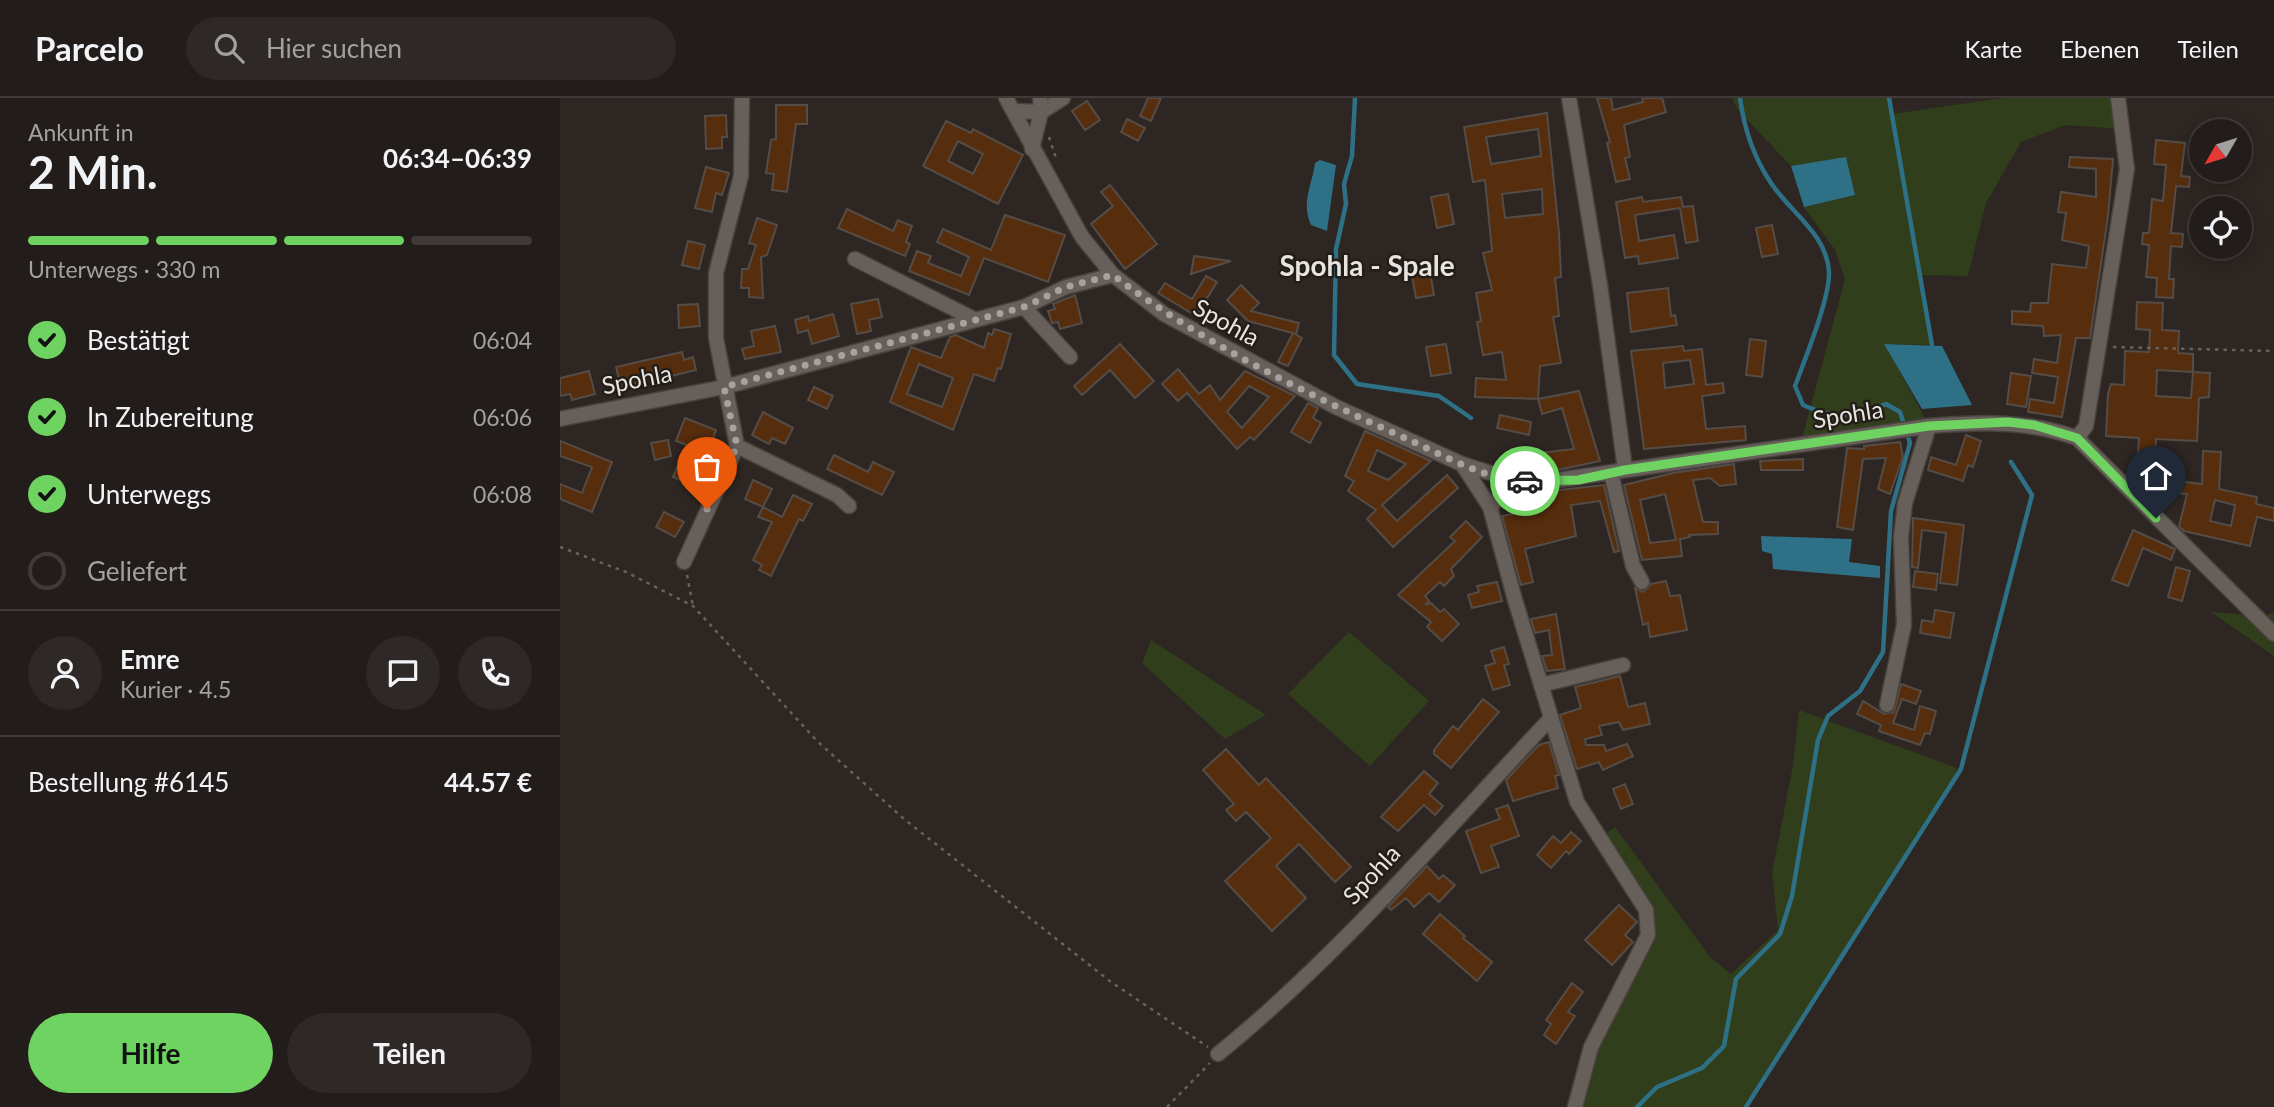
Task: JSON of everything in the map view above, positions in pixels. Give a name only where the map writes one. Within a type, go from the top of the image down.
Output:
[{"type":"street","points":[[684,562],[737,446],[716,338],[716,273],[741,176],[742,98]]},
{"type":"street","points":[[1010,104],[1041,105],[1063,98]]},
{"type":"street","points":[[1569,98],[1600,285],[1618,471],[1633,566],[1642,582]]},
{"type":"street","points":[[2077,438],[2086,426],[2127,169],[2118,98]]},
{"type":"street","name":"Spohla","points":[[1010,104],[1082,237],[1113,275],[1164,314],[1223,348],[1336,407],[1462,464],[1516,481],[1578,480],[1618,471],[1924,426],[2008,422],[2034,425],[2077,438],[2271,632]]},
{"type":"street","points":[[1032,149],[1041,105]]},
{"type":"street","points":[[855,259],[974,319]]},
{"type":"street","name":"Spohla","points":[[560,419],[724,387],[1024,307],[1066,287],[1113,275]]},
{"type":"street","points":[[1024,307],[1070,357]]},
{"type":"street","points":[[1887,705],[1904,625],[1901,537],[1905,503],[1924,426]]},
{"type":"street","points":[[737,446],[837,495],[849,506]]},
{"type":"street","points":[[1462,464],[1490,507],[1577,802],[1646,910],[1648,935],[1591,1047],[1575,1107]]},
{"type":"street","points":[[1490,507],[1516,481]]},
{"type":"street","points":[[1541,685],[1623,665]]},
{"type":"street","name":"Spohla","points":[[1218,1054],[1255,1024],[1351,930],[1551,718]]},
{"type":"path","points":[[1041,105],[1058,163]]},
{"type":"path","points":[[2099,346],[2274,351]]},
{"type":"path","points":[[560,547],[626,572],[693,606],[818,742],[904,819],[1111,982],[1218,1054],[1167,1107]]},
{"type":"path","points":[[684,562],[693,606]]},
{"type":"green space","points":[[1732,98],[1889,98],[1892,114],[2003,98],[2118,98],[2122,129],[2065,125],[2021,142],[1986,203],[1968,276],[1920,275],[1932,345],[1885,344],[1929,426],[1800,446],[1845,279],[1835,250],[1804,207],[1855,195],[1846,158],[1791,166],[1738,110]]},
{"type":"green space","points":[[2211,612],[2265,616],[2274,612],[2274,656]]},
{"type":"green space","points":[[1349,632],[1429,701],[1370,766],[1288,694]]},
{"type":"green space","points":[[1151,640],[1266,715],[1225,739],[1142,663]]},
{"type":"green space","points":[[1799,710],[1957,768],[1952,785],[1746,1107],[1575,1107],[1591,1047],[1648,935],[1645,910],[1600,838],[1615,827],[1710,957],[1731,974],[1778,930],[1772,873],[1793,765]]},
{"type":"water","points":[[1846,157],[1855,195],[1804,207],[1791,166]]},
{"type":"water","points":[[1320,160],[1336,165],[1327,231],[1311,225],[1307,209],[1315,163]]},
{"type":"water","points":[[1884,344],[1942,346],[1972,405],[1922,409]]},
{"type":"water","points":[[1761,536],[1852,539],[1849,562],[1880,566],[1880,578],[1773,569],[1772,554],[1762,551]]},
{"type":"building","points":[[1148,98],[1161,98],[1151,121],[1140,116]]},
{"type":"building","points":[[1597,98],[1611,98],[1613,110],[1643,102],[1642,98],[1662,98],[1666,112],[1624,125],[1630,157],[1625,158],[1630,179],[1616,182],[1607,143],[1610,142]]},
{"type":"building","points":[[1087,101],[1100,120],[1085,130],[1072,111]]},
{"type":"building","points":[[776,105],[807,105],[807,124],[796,124],[787,192],[772,190],[774,174],[766,173],[771,140],[776,139]]},
{"type":"building","points":[[1547,113],[1561,277],[1555,278],[1559,316],[1553,317],[1561,363],[1540,366],[1538,399],[1475,397],[1476,378],[1506,380],[1502,352],[1483,355],[1477,322],[1481,321],[1476,293],[1492,290],[1483,253],[1492,251],[1485,180],[1473,182],[1464,127]],"holes":[[[1538,129],[1541,156],[1491,164],[1486,137]],[[1542,189],[1543,214],[1505,218],[1502,194]]]},
{"type":"building","points":[[726,115],[727,137],[722,137],[722,148],[706,149],[705,116]]},
{"type":"building","points":[[1127,119],[1145,128],[1138,141],[1121,132]]},
{"type":"building","points":[[946,121],[971,133],[973,129],[1023,155],[998,204],[923,166]],"holes":[[[958,141],[983,154],[973,174],[948,161]]]},
{"type":"building","points":[[2156,140],[2185,143],[2181,176],[2189,177],[2190,182],[2189,187],[2176,186],[2171,233],[2183,234],[2182,247],[2171,246],[2169,279],[2174,279],[2173,298],[2156,297],[2157,278],[2146,277],[2149,245],[2142,244],[2143,233],[2149,233],[2152,199],[2163,201],[2166,165],[2154,164]]},
{"type":"building","points":[[2070,157],[2113,159],[2108,216],[2090,338],[2076,338],[2062,417],[2028,412],[2030,399],[2054,403],[2058,377],[2032,373],[2034,359],[2057,363],[2061,335],[2044,336],[2043,326],[2012,324],[2012,311],[2030,312],[2031,303],[2048,303],[2052,264],[2086,268],[2089,246],[2062,240],[2066,213],[2058,212],[2061,192],[2096,197],[2096,169],[2069,167]]},
{"type":"building","points":[[706,167],[729,173],[722,195],[716,193],[712,212],[695,208]]},
{"type":"building","points":[[1110,185],[1157,244],[1125,269],[1091,224],[1113,206],[1101,192]]},
{"type":"building","points":[[1448,194],[1454,224],[1437,228],[1431,197]]},
{"type":"building","points":[[1642,197],[1643,202],[1681,197],[1683,207],[1693,206],[1698,241],[1686,243],[1680,208],[1635,215],[1639,241],[1674,235],[1678,258],[1639,264],[1638,256],[1625,258],[1616,202]]},
{"type":"building","points":[[847,209],[893,231],[898,220],[912,226],[906,242],[910,244],[905,256],[838,228]]},
{"type":"building","points":[[1005,215],[1065,235],[1048,282],[984,258],[969,295],[909,271],[917,251],[931,256],[928,263],[961,276],[969,257],[937,242],[943,229],[991,250]]},
{"type":"building","points":[[757,218],[777,225],[767,255],[761,257],[763,298],[749,297],[749,288],[741,288],[742,269],[748,269],[756,245],[749,243]]},
{"type":"building","points":[[1772,225],[1778,254],[1762,257],[1756,228]]},
{"type":"building","points":[[688,241],[705,245],[699,269],[682,265]]},
{"type":"building","points":[[1194,256],[1231,261],[1191,274]]},
{"type":"building","points":[[1429,266],[1434,295],[1416,298],[1411,269]]},
{"type":"building","points":[[1206,276],[1217,282],[1196,316],[1158,293],[1165,283],[1192,299]]},
{"type":"building","points":[[1241,285],[1259,303],[1251,311],[1299,323],[1296,334],[1248,321],[1227,300]]},
{"type":"building","points":[[1668,288],[1671,316],[1675,315],[1677,325],[1631,332],[1627,293]]},
{"type":"building","points":[[1075,295],[1082,323],[1060,329],[1058,322],[1052,323],[1048,311],[1055,309],[1053,304]]},
{"type":"building","points":[[878,299],[882,317],[869,320],[871,331],[857,334],[851,304]]},
{"type":"building","points":[[2137,302],[2163,303],[2162,330],[2179,331],[2178,353],[2193,354],[2193,372],[2210,373],[2209,397],[2199,398],[2197,441],[2156,439],[2155,467],[2137,466],[2139,438],[2106,436],[2108,394],[2111,384],[2124,385],[2125,351],[2149,352],[2150,330],[2136,329]],"holes":[[[2157,370],[2193,372],[2191,398],[2156,396]]]},
{"type":"building","points":[[698,304],[700,326],[679,328],[678,305]]},
{"type":"building","points":[[833,314],[839,336],[812,344],[808,330],[798,333],[795,320],[808,316],[809,321]]},
{"type":"building","points":[[775,326],[781,352],[745,359],[742,349],[754,346],[751,331]]},
{"type":"building","points":[[994,329],[1011,334],[1001,369],[998,368],[994,381],[974,374],[953,430],[890,402],[911,347],[941,358],[950,337],[956,335],[984,348],[988,333],[992,335]],"holes":[[[919,364],[953,378],[942,407],[907,394]]]},
{"type":"building","points":[[1293,333],[1302,338],[1288,366],[1278,362]]},
{"type":"building","points":[[1750,339],[1766,341],[1762,377],[1746,375]]},
{"type":"building","points":[[1120,344],[1154,381],[1135,398],[1110,370],[1082,395],[1074,386]]},
{"type":"building","points":[[1446,344],[1451,373],[1431,376],[1426,347]]},
{"type":"building","points":[[1683,346],[1684,351],[1702,349],[1706,385],[1723,383],[1724,393],[1702,396],[1706,429],[1745,426],[1746,440],[1644,449],[1631,351]],"holes":[[[1690,360],[1694,384],[1665,388],[1663,363]]]},
{"type":"building","points":[[682,352],[684,360],[693,357],[696,370],[667,377],[665,369],[640,374],[642,382],[621,387],[616,367]]},
{"type":"building","points":[[1178,369],[1199,394],[1210,385],[1220,400],[1245,371],[1295,396],[1254,440],[1250,437],[1237,449],[1187,393],[1178,401],[1162,384]],"holes":[[[1249,386],[1269,397],[1242,428],[1227,412]]]},
{"type":"building","points":[[589,371],[595,394],[572,400],[570,394],[560,396],[560,378]]},
{"type":"building","points":[[2011,373],[2031,376],[2026,407],[2007,404]]},
{"type":"building","points":[[814,387],[833,396],[827,409],[808,400]]},
{"type":"building","points":[[1579,391],[1600,461],[1548,472],[1522,467],[1522,455],[1574,449],[1562,408],[1542,414],[1538,399]]},
{"type":"building","points":[[1308,403],[1318,408],[1313,418],[1321,423],[1310,443],[1291,432]]},
{"type":"building","points":[[763,412],[793,428],[785,444],[772,438],[769,444],[752,435]]},
{"type":"building","points":[[1500,415],[1531,422],[1529,435],[1497,428]]},
{"type":"building","points":[[685,418],[716,430],[708,453],[676,441]]},
{"type":"building","points":[[1365,431],[1431,461],[1382,505],[1397,521],[1447,475],[1458,488],[1393,547],[1367,519],[1376,510],[1348,491],[1354,481],[1345,476]],"holes":[[[1377,450],[1406,464],[1388,480],[1368,471]]]},
{"type":"building","points":[[1966,435],[1981,441],[1973,467],[1968,465],[1963,481],[1928,470],[1931,457],[1956,465]]},
{"type":"building","points":[[668,440],[671,456],[655,460],[651,443]]},
{"type":"building","points":[[560,441],[612,462],[592,512],[560,499],[560,484],[582,493],[592,467],[560,456]]},
{"type":"building","points":[[1900,442],[1903,457],[1890,494],[1878,489],[1886,458],[1863,459],[1853,530],[1837,527],[1847,448],[1864,449],[1864,446]]},
{"type":"building","points":[[2203,451],[2221,452],[2219,489],[2257,497],[2256,504],[2274,508],[2274,521],[2257,517],[2250,546],[2184,531],[2179,526],[2187,494],[2144,491],[2145,477],[2202,484]],"holes":[[[2215,500],[2235,505],[2231,526],[2210,521]]]},
{"type":"building","points":[[834,455],[868,472],[873,462],[894,472],[882,495],[827,469]]},
{"type":"building","points":[[1803,459],[1803,470],[1761,470],[1760,461]]},
{"type":"building","points":[[1734,464],[1736,484],[1720,486],[1710,478],[1693,480],[1703,522],[1718,522],[1718,534],[1689,535],[1690,537],[1680,539],[1682,556],[1642,560],[1624,485],[1673,473]],"holes":[[[1665,494],[1676,540],[1650,543],[1640,500]]]},
{"type":"building","points":[[678,465],[707,478],[702,489],[673,477]]},
{"type":"building","points":[[753,480],[772,489],[763,507],[745,499]]},
{"type":"building","points":[[1604,485],[1619,551],[1614,552],[1600,501],[1571,505],[1576,536],[1525,549],[1533,582],[1521,585],[1502,516],[1517,513],[1511,506],[1542,492]]},
{"type":"building","points":[[793,495],[812,504],[803,521],[799,519],[771,576],[759,570],[762,565],[753,560],[772,522],[758,517],[763,507],[782,517]]},
{"type":"building","points":[[664,512],[684,522],[675,537],[656,527]]},
{"type":"building","points":[[1913,518],[1964,525],[1957,585],[1940,583],[1946,533],[1922,530],[1918,568],[1912,567]]},
{"type":"building","points":[[1466,521],[1482,537],[1451,569],[1454,576],[1444,586],[1440,582],[1425,596],[1429,601],[1425,605],[1431,603],[1440,612],[1444,609],[1459,624],[1442,641],[1427,627],[1431,622],[1398,595],[1455,541],[1450,537]]},
{"type":"building","points":[[2133,530],[2175,549],[2171,560],[2143,548],[2128,586],[2112,580]]},
{"type":"building","points":[[2176,567],[2190,571],[2182,601],[2168,597]]},
{"type":"building","points":[[1915,571],[1938,574],[1936,590],[1913,587]]},
{"type":"building","points":[[1666,581],[1670,596],[1680,595],[1687,630],[1650,637],[1648,623],[1643,625],[1635,588],[1643,592],[1651,584]]},
{"type":"building","points":[[1497,582],[1502,601],[1472,608],[1468,595],[1479,592],[1477,586]]},
{"type":"building","points":[[1935,610],[1954,613],[1950,638],[1920,633],[1922,620],[1933,622]]},
{"type":"building","points":[[1556,614],[1565,669],[1547,671],[1542,656],[1552,655],[1549,630],[1535,633],[1531,619]]},
{"type":"building","points":[[1504,647],[1509,664],[1504,665],[1510,685],[1493,690],[1485,666],[1495,663],[1491,651]]},
{"type":"building","points":[[1620,676],[1628,707],[1645,703],[1650,724],[1623,730],[1619,722],[1599,726],[1602,735],[1585,739],[1586,745],[1604,745],[1606,751],[1627,744],[1633,756],[1603,770],[1599,762],[1577,769],[1560,715],[1581,708],[1575,687]]},
{"type":"building","points":[[1901,684],[1921,691],[1916,704],[1902,699],[1893,723],[1914,730],[1920,706],[1936,711],[1930,734],[1925,733],[1920,745],[1879,731],[1881,725],[1857,714],[1863,701],[1884,714],[1894,712]]},
{"type":"building","points":[[1483,699],[1499,712],[1451,768],[1434,754],[1434,750],[1453,726],[1458,730]]},
{"type":"building","points":[[1549,742],[1559,775],[1555,776],[1558,788],[1513,801],[1506,780],[1539,745]]},
{"type":"building","points":[[1226,749],[1259,785],[1266,778],[1351,867],[1335,882],[1299,844],[1276,866],[1306,898],[1272,931],[1225,881],[1271,838],[1246,812],[1236,821],[1226,810],[1234,804],[1203,770]]},
{"type":"building","points":[[1424,771],[1438,783],[1429,794],[1443,806],[1435,815],[1424,805],[1398,831],[1381,817]]},
{"type":"building","points":[[1625,784],[1633,804],[1621,809],[1613,789]]},
{"type":"building","points":[[1508,805],[1519,836],[1491,846],[1499,867],[1481,873],[1466,831],[1500,819],[1496,809]]},
{"type":"building","points":[[1571,832],[1581,841],[1569,854],[1566,851],[1551,868],[1537,855],[1553,836],[1561,843]]},
{"type":"building","points":[[1427,866],[1439,879],[1443,875],[1455,885],[1439,902],[1429,893],[1414,907],[1406,898],[1391,910],[1388,907]]},
{"type":"building","points":[[1619,905],[1637,922],[1625,935],[1633,942],[1612,965],[1585,940]]},
{"type":"building","points":[[1440,914],[1492,962],[1477,981],[1423,934]]},
{"type":"building","points":[[1572,983],[1583,992],[1568,1012],[1575,1016],[1556,1044],[1544,1035],[1551,1024],[1546,1020]]},
{"type":"waterway","points":[[1355,98],[1352,156],[1344,184],[1346,204],[1336,249],[1334,355],[1357,384],[1439,396],[1471,418]]},
{"type":"waterway","points":[[1637,1107],[1657,1087],[1702,1068],[1724,1046],[1736,979],[1780,934],[1792,896],[1818,740],[1828,716],[1860,691],[1883,652],[1891,511],[1910,443],[1900,412],[1886,404],[1845,415],[1825,413],[1803,405],[1795,386],[1826,297],[1829,272],[1827,258],[1815,235],[1779,194],[1765,173],[1751,142],[1740,98]]},
{"type":"waterway","points":[[1889,98],[1932,345]]},
{"type":"waterway","points":[[1746,1107],[1961,769],[2032,495],[2011,462]]},
{"type":"way so far","points":[[707,509],[737,446],[724,387],[1024,307],[1066,287],[1113,275],[1164,314],[1336,407],[1486,474],[1525,481]]},
{"type":"district","name":"Spohla - Spale","points":[[1367,266]]},
{"type":"route","points":[[1525,481],[1578,480],[1625,470],[1929,426],[2008,422],[2034,425],[2077,438],[2156,518]]}]
